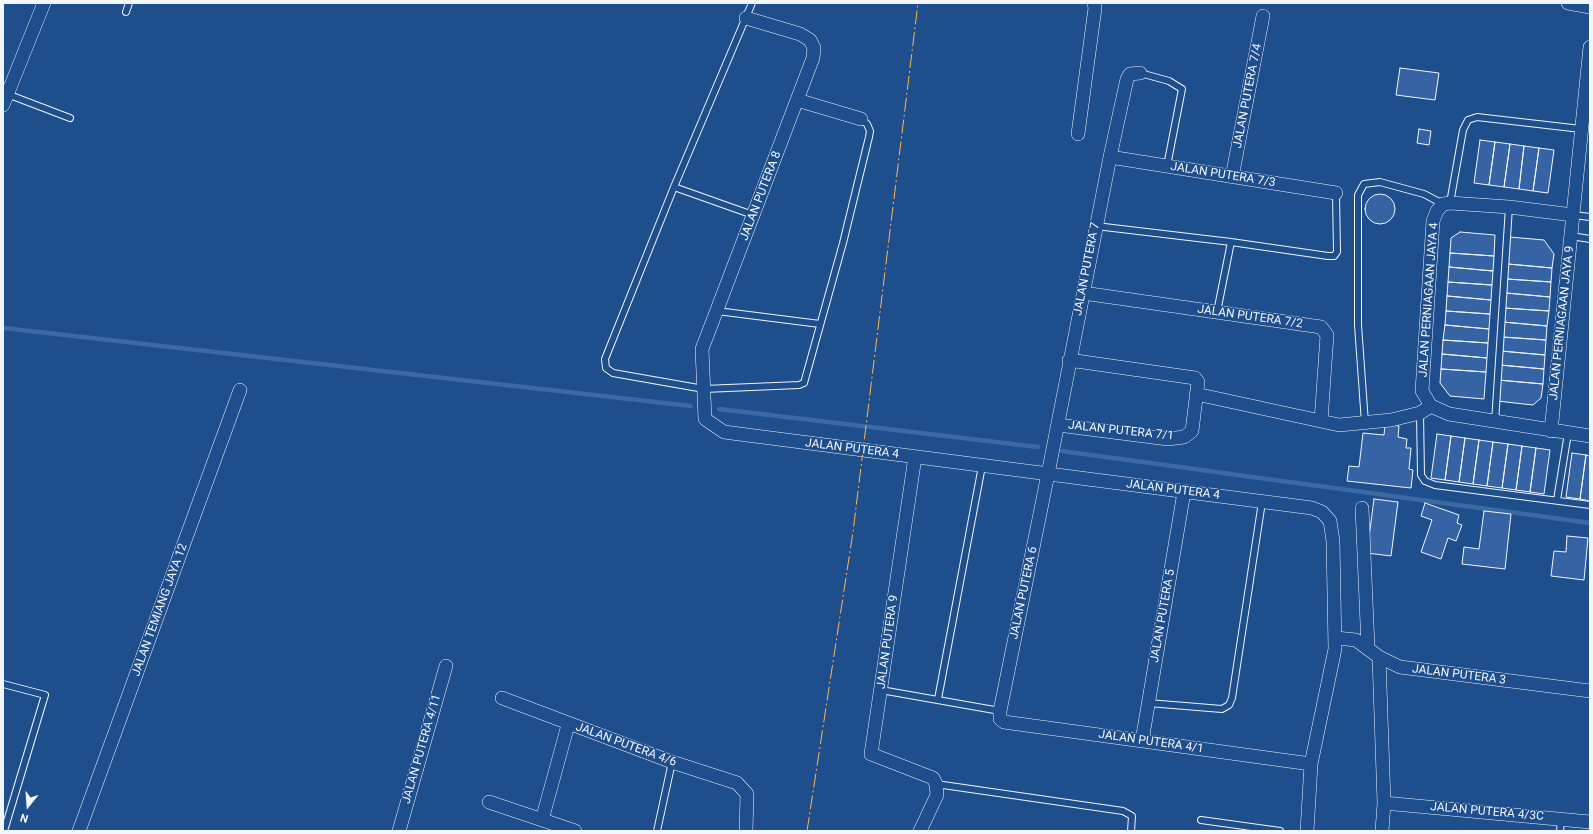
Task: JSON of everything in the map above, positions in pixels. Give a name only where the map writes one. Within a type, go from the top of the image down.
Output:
[{"type":"street","points":[[5,100],[44,3]]},
{"type":"street","points":[[1078,134],[1095,8],[1094,3]]},
{"type":"street","points":[[1568,3],[1590,7]]},
{"type":"street","name":"JALAN PUTERA 7/4","points":[[1232,176],[1264,16]]},
{"type":"street","name":"JALAN PUTERA 8","points":[[705,419],[702,349],[813,58],[814,48],[810,40],[800,34],[746,18]]},
{"type":"street","name":"JALAN PERNIAGAAN JAYA 9","points":[[1551,431],[1581,129],[1588,81],[1590,47]]},
{"type":"street","name":"JALAN PUTERA 7","points":[[1048,474],[1069,360],[1127,79],[1130,74],[1140,73]]},
{"type":"street","points":[[797,100],[861,119]]},
{"type":"street","name":"JALAN PUTERA 7/3","points":[[1110,157],[1336,193]]},
{"type":"street","points":[[1446,204],[1508,207],[1573,215]]},
{"type":"street","name":"JALAN PERNIAGAAN JAYA 4","points":[[1431,406],[1422,391],[1433,221],[1436,211],[1446,204]]},
{"type":"street","name":"JALAN PUTERA 7/2","points":[[1083,293],[1317,326],[1325,330],[1327,335],[1321,421]]},
{"type":"street","name":"JALAN PUTERA 7/1","points":[[1058,425],[1168,439],[1184,437],[1192,431],[1198,382],[1195,378],[1069,360]]},
{"type":"street","name":"JALAN TEMIANG JAYA 12","points":[[79,831],[240,390]]},
{"type":"street","points":[[1196,394],[1339,425],[1391,420],[1420,413],[1431,406],[1449,414],[1590,436]]},
{"type":"street","name":"JALAN PUTERA 4","points":[[705,419],[724,432],[1312,508],[1322,512],[1330,521],[1333,541],[1336,649],[1310,764],[1307,831]]},
{"type":"street","name":"JALAN PUTERA 9","points":[[915,457],[871,754],[933,778],[936,784]]},
{"type":"street","name":"JALAN PUTERA 6","points":[[1000,711],[1048,474]]},
{"type":"street","name":"JALAN PUTERA 5","points":[[1142,741],[1184,492]]},
{"type":"street","points":[[1362,508],[1368,647]]},
{"type":"street","name":"JALAN PUTERA 3","points":[[1336,638],[1356,640],[1368,647],[1379,657],[1400,668],[1590,692]]},
{"type":"street","points":[[1379,657],[1384,803],[1382,831]]},
{"type":"street","name":"JALAN PUTERA 4/11","points":[[399,831],[446,666]]},
{"type":"street","name":"JALAN PUTERA 4/6","points":[[502,698],[672,762],[737,783],[747,794],[746,831]]},
{"type":"street","name":"JALAN PUTERA 4/1","points":[[1000,711],[1000,719],[1004,722],[1310,764]]},
{"type":"street","points":[[542,820],[568,724]]},
{"type":"street","points":[[920,831],[937,795],[936,784]]},
{"type":"street","points":[[489,802],[575,831]]},
{"type":"street","name":"JALAN PUTERA 4/3C","points":[[1384,803],[1560,825],[1590,822]]},
{"type":"lane","points":[[126,12],[129,3]]},
{"type":"lane","points":[[752,3],[674,187],[605,359],[606,368],[613,373],[704,389],[799,385],[804,382],[843,243],[869,137],[870,131],[867,124],[861,119]]},
{"type":"lane","points":[[1140,73],[1169,81],[1182,89],[1167,166]]},
{"type":"lane","points":[[5,100],[70,118]]},
{"type":"lane","points":[[1365,423],[1358,325],[1358,195],[1364,184],[1380,182],[1424,194],[1446,204],[1463,130],[1468,120],[1477,117],[1581,129]]},
{"type":"lane","points":[[674,187],[753,215]]},
{"type":"lane","points":[[1096,226],[1334,256],[1337,252],[1336,193]]},
{"type":"lane","points":[[1495,422],[1508,207]]},
{"type":"lane","points":[[1573,215],[1590,217]]},
{"type":"lane","points":[[1571,236],[1590,239]]},
{"type":"lane","points":[[1217,312],[1230,242]]},
{"type":"lane","points":[[717,311],[820,324]]},
{"type":"lane","points":[[1420,413],[1421,475],[1425,481],[1435,485],[1590,505]]},
{"type":"lane","points":[[1557,500],[1568,433]]},
{"type":"lane","points":[[938,699],[982,466]]},
{"type":"lane","points":[[1148,703],[1222,709],[1229,705],[1232,698],[1262,502]]},
{"type":"lane","points":[[3,684],[45,695],[4,831]]},
{"type":"lane","points":[[881,690],[1000,711]]},
{"type":"lane","points":[[657,831],[672,762]]},
{"type":"lane","points":[[936,784],[1123,811],[1132,816],[1131,831]]},
{"type":"lane","points":[[1201,820],[1280,831]]},
{"type":"building","points":[[1400,68],[1439,73],[1435,100],[1396,95]]},
{"type":"building","points":[[1419,129],[1431,131],[1429,145],[1417,143]]},
{"type":"building","points":[[1480,140],[1495,142],[1489,185],[1474,183]]},
{"type":"building","points":[[1495,142],[1510,144],[1504,187],[1489,185]]},
{"type":"building","points":[[1510,144],[1524,146],[1519,189],[1504,187]]},
{"type":"building","points":[[1524,146],[1539,148],[1533,191],[1519,189]]},
{"type":"building","points":[[1539,148],[1554,150],[1548,193],[1533,191]]},
{"type":"building","points":[[1380,194],[1386,195],[1394,203],[1394,215],[1386,223],[1380,224],[1374,223],[1366,215],[1365,209],[1366,203],[1374,195]]},
{"type":"building","points":[[1460,232],[1495,235],[1494,256],[1450,253],[1451,238]]},
{"type":"building","points":[[1510,237],[1544,240],[1554,254],[1552,268],[1508,264]]},
{"type":"building","points":[[1450,253],[1494,256],[1493,271],[1449,267]]},
{"type":"building","points":[[1508,264],[1552,268],[1551,282],[1507,279]]},
{"type":"building","points":[[1449,267],[1493,271],[1492,285],[1448,282]]},
{"type":"building","points":[[1507,279],[1551,282],[1550,297],[1506,293]]},
{"type":"building","points":[[1448,282],[1492,285],[1491,300],[1447,296]]},
{"type":"building","points":[[1506,293],[1550,297],[1549,311],[1504,308]]},
{"type":"building","points":[[1447,296],[1491,300],[1490,314],[1446,311]]},
{"type":"building","points":[[1504,308],[1549,311],[1547,326],[1503,322]]},
{"type":"building","points":[[1446,311],[1490,314],[1489,329],[1445,325]]},
{"type":"building","points":[[1503,322],[1547,326],[1546,340],[1502,337]]},
{"type":"building","points":[[1445,325],[1489,329],[1488,343],[1443,340]]},
{"type":"building","points":[[1502,337],[1546,340],[1545,355],[1501,351]]},
{"type":"building","points":[[1443,340],[1488,343],[1487,358],[1442,354]]},
{"type":"building","points":[[1501,351],[1545,355],[1544,369],[1500,365]]},
{"type":"building","points":[[1442,354],[1487,358],[1486,372],[1441,369]]},
{"type":"building","points":[[1500,365],[1544,369],[1543,384],[1498,380]]},
{"type":"building","points":[[1441,369],[1486,372],[1484,399],[1450,396],[1440,383]]},
{"type":"building","points":[[1498,380],[1543,384],[1541,398],[1533,405],[1497,401]]},
{"type":"building","points":[[1385,424],[1399,426],[1398,437],[1407,439],[1406,448],[1411,448],[1409,469],[1413,470],[1411,488],[1347,481],[1349,466],[1359,467],[1363,433],[1384,435]]},
{"type":"building","points":[[1437,434],[1451,436],[1445,480],[1431,478]]},
{"type":"building","points":[[1451,436],[1465,438],[1459,482],[1445,480]]},
{"type":"building","points":[[1465,438],[1479,440],[1473,484],[1459,482]]},
{"type":"building","points":[[1479,440],[1493,442],[1487,486],[1473,484]]},
{"type":"building","points":[[1493,442],[1508,444],[1502,488],[1487,486]]},
{"type":"building","points":[[1508,444],[1522,446],[1516,490],[1502,488]]},
{"type":"building","points":[[1522,446],[1536,448],[1530,492],[1516,490]]},
{"type":"building","points":[[1536,448],[1550,450],[1544,494],[1530,492]]},
{"type":"building","points":[[1572,453],[1586,455],[1580,499],[1566,497]]},
{"type":"building","points":[[1586,455],[1590,456],[1590,501],[1580,499]]},
{"type":"building","points":[[1374,499],[1398,502],[1391,556],[1367,553]]},
{"type":"building","points":[[1425,503],[1459,515],[1457,523],[1462,525],[1456,541],[1448,538],[1441,559],[1421,552],[1432,520],[1421,516]]},
{"type":"building","points":[[1484,511],[1511,514],[1505,569],[1462,564],[1464,547],[1479,549]]},
{"type":"building","points":[[1567,536],[1588,538],[1584,580],[1551,576],[1554,551],[1566,552]]},
{"type":"waterway","points":[[3,328],[691,406]]},
{"type":"waterway","points":[[719,409],[1038,447]]},
{"type":"waterway","points":[[1062,451],[1590,523]]},
{"type":"power","points":[[807,831],[853,532],[918,3]]}]
